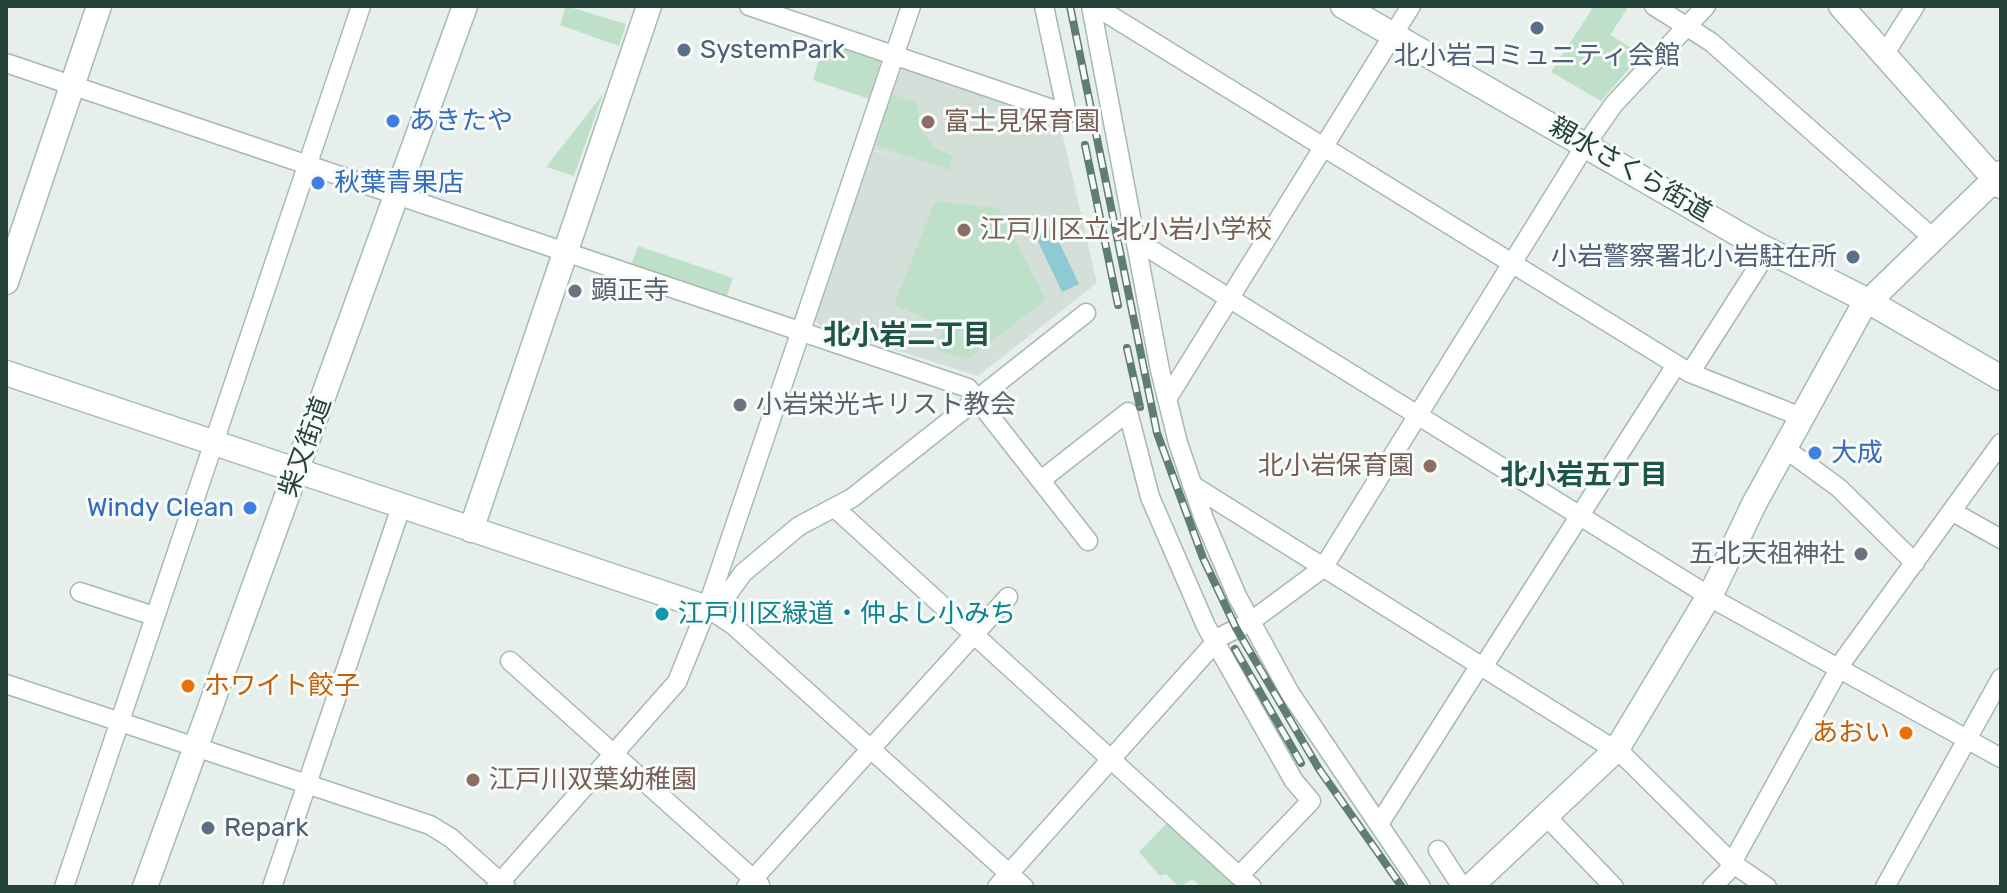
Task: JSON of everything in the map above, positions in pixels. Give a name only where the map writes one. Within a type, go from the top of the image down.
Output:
[{"type":"street","points":[[6,282],[99,6]]},
{"type":"street","points":[[64,887],[361,6]]},
{"type":"street","name":"柴又街道","points":[[145,887],[465,6]]},
{"type":"street","points":[[471,530],[649,6]]},
{"type":"street","points":[[749,6],[780,11],[894,56],[1067,114],[1044,6]]},
{"type":"street","points":[[715,612],[800,331],[911,6]]},
{"type":"street","points":[[1093,6],[1683,369],[1804,418]]},
{"type":"street","points":[[1093,6],[1167,399],[1192,485],[1219,557],[1250,622],[1290,693],[1421,887]]},
{"type":"street","name":"親水さくら街道","points":[[1343,6],[1768,251],[1868,301],[2001,378]]},
{"type":"street","points":[[1167,399],[1411,6]]},
{"type":"street","points":[[1654,6],[1711,42],[1934,239]]},
{"type":"street","points":[[1003,880],[1215,643],[1250,622],[1323,568],[1586,144],[1614,104],[1706,6]]},
{"type":"street","points":[[1470,887],[1616,749],[1709,596],[1754,504],[1868,301],[1999,180],[1841,6]]},
{"type":"street","points":[[1884,55],[1915,6]]},
{"type":"street","points":[[6,63],[968,388],[1088,541]]},
{"type":"street","points":[[1137,241],[1709,596],[2001,758]]},
{"type":"street","points":[[1379,824],[1579,516],[1768,251]]},
{"type":"street","points":[[6,684],[438,829],[500,885],[677,682],[715,612],[743,573],[799,526],[852,498],[1086,313]]},
{"type":"street","points":[[6,373],[715,612],[872,749],[1003,880],[1024,887]]},
{"type":"street","points":[[835,508],[1246,881],[1311,801],[1294,781],[1215,643],[1150,497],[1128,412],[1041,480]]},
{"type":"street","points":[[1712,887],[1732,863],[1839,669],[2001,443]]},
{"type":"street","points":[[1787,450],[1839,488],[1915,563]]},
{"type":"street","points":[[1192,485],[1616,749],[1732,863],[1767,887]]},
{"type":"street","points":[[272,887],[401,507]]},
{"type":"street","points":[[1953,512],[2001,539]]},
{"type":"street","points":[[80,592],[154,616]]},
{"type":"street","points":[[510,661],[754,884],[1008,597]]},
{"type":"street","points":[[1885,887],[2001,678]]},
{"type":"street","points":[[1544,814],[1614,887]]},
{"type":"street","points":[[1438,850],[1462,887]]},
{"type":"shaded area","name":"江戸川区立 北小岩小学校","points":[[896,65],[1059,119],[1097,283],[978,376],[820,326],[815,319],[870,150],[906,160],[870,149]]},
{"type":"green space","points":[[566,6],[626,24],[619,46],[560,25]]},
{"type":"green space","points":[[1594,6],[1629,6],[1610,35],[1642,54],[1601,101],[1551,72]]},
{"type":"green space","points":[[825,39],[882,58],[869,99],[813,80]]},
{"type":"green space","points":[[603,94],[574,176],[546,167]]},
{"type":"green space","points":[[891,94],[916,102],[923,133],[936,148],[953,156],[950,170],[876,146]]},
{"type":"green space","points":[[935,201],[998,208],[1046,300],[966,360],[936,350],[944,326],[894,305]]},
{"type":"green space","points":[[638,246],[733,278],[726,298],[631,265]]},
{"type":"green space","points":[[1168,822],[1240,887],[1201,887],[1193,879],[1179,887],[1166,874],[1160,876],[1139,852]]},
{"type":"water","points":[[1052,227],[1079,284],[1062,292],[1035,235]]},
{"type":"railway","points":[[1070,6],[1157,433],[1203,558],[1236,628],[1319,769],[1402,887]]},
{"type":"railway","points":[[1085,145],[1118,305]]},
{"type":"railway","points":[[1127,348],[1140,407]]},
{"type":"railway","points":[[1235,649],[1301,763]]},
{"type":"place","name":"北小岩コミュニティ会館","points":[[1537,28]]},
{"type":"place","name":"SystemPark","points":[[684,50]]},
{"type":"place","name":"あきたや","points":[[393,121]]},
{"type":"place","name":"富士見保育園","points":[[928,122]]},
{"type":"place","name":"秋葉青果店","points":[[318,183]]},
{"type":"place","name":"江戸川区立 北小岩小学校","points":[[964,230]]},
{"type":"place","name":"小岩警察署北小岩駐在所","points":[[1853,257]]},
{"type":"place","name":"顕正寺","points":[[575,291]]},
{"type":"place","name":"小岩栄光キリスト教会","points":[[740,405]]},
{"type":"place","name":"大成","points":[[1815,453]]},
{"type":"place","name":"北小岩保育園","points":[[1430,466]]},
{"type":"place","name":"Windy Clean","points":[[250,508]]},
{"type":"place","name":"五北天祖神社","points":[[1861,554]]},
{"type":"place","name":"江戸川区緑道・仲よし小みち","points":[[662,614]]},
{"type":"place","name":"ホワイト餃子","points":[[188,686]]},
{"type":"place","name":"あおい","points":[[1906,733]]},
{"type":"place","name":"江戸川双葉幼稚園","points":[[473,780]]},
{"type":"place","name":"Repark","points":[[208,828]]},
{"type":"district","name":"北小岩二丁目","points":[[907,336]]},
{"type":"district","name":"北小岩五丁目","points":[[1584,476]]}]
